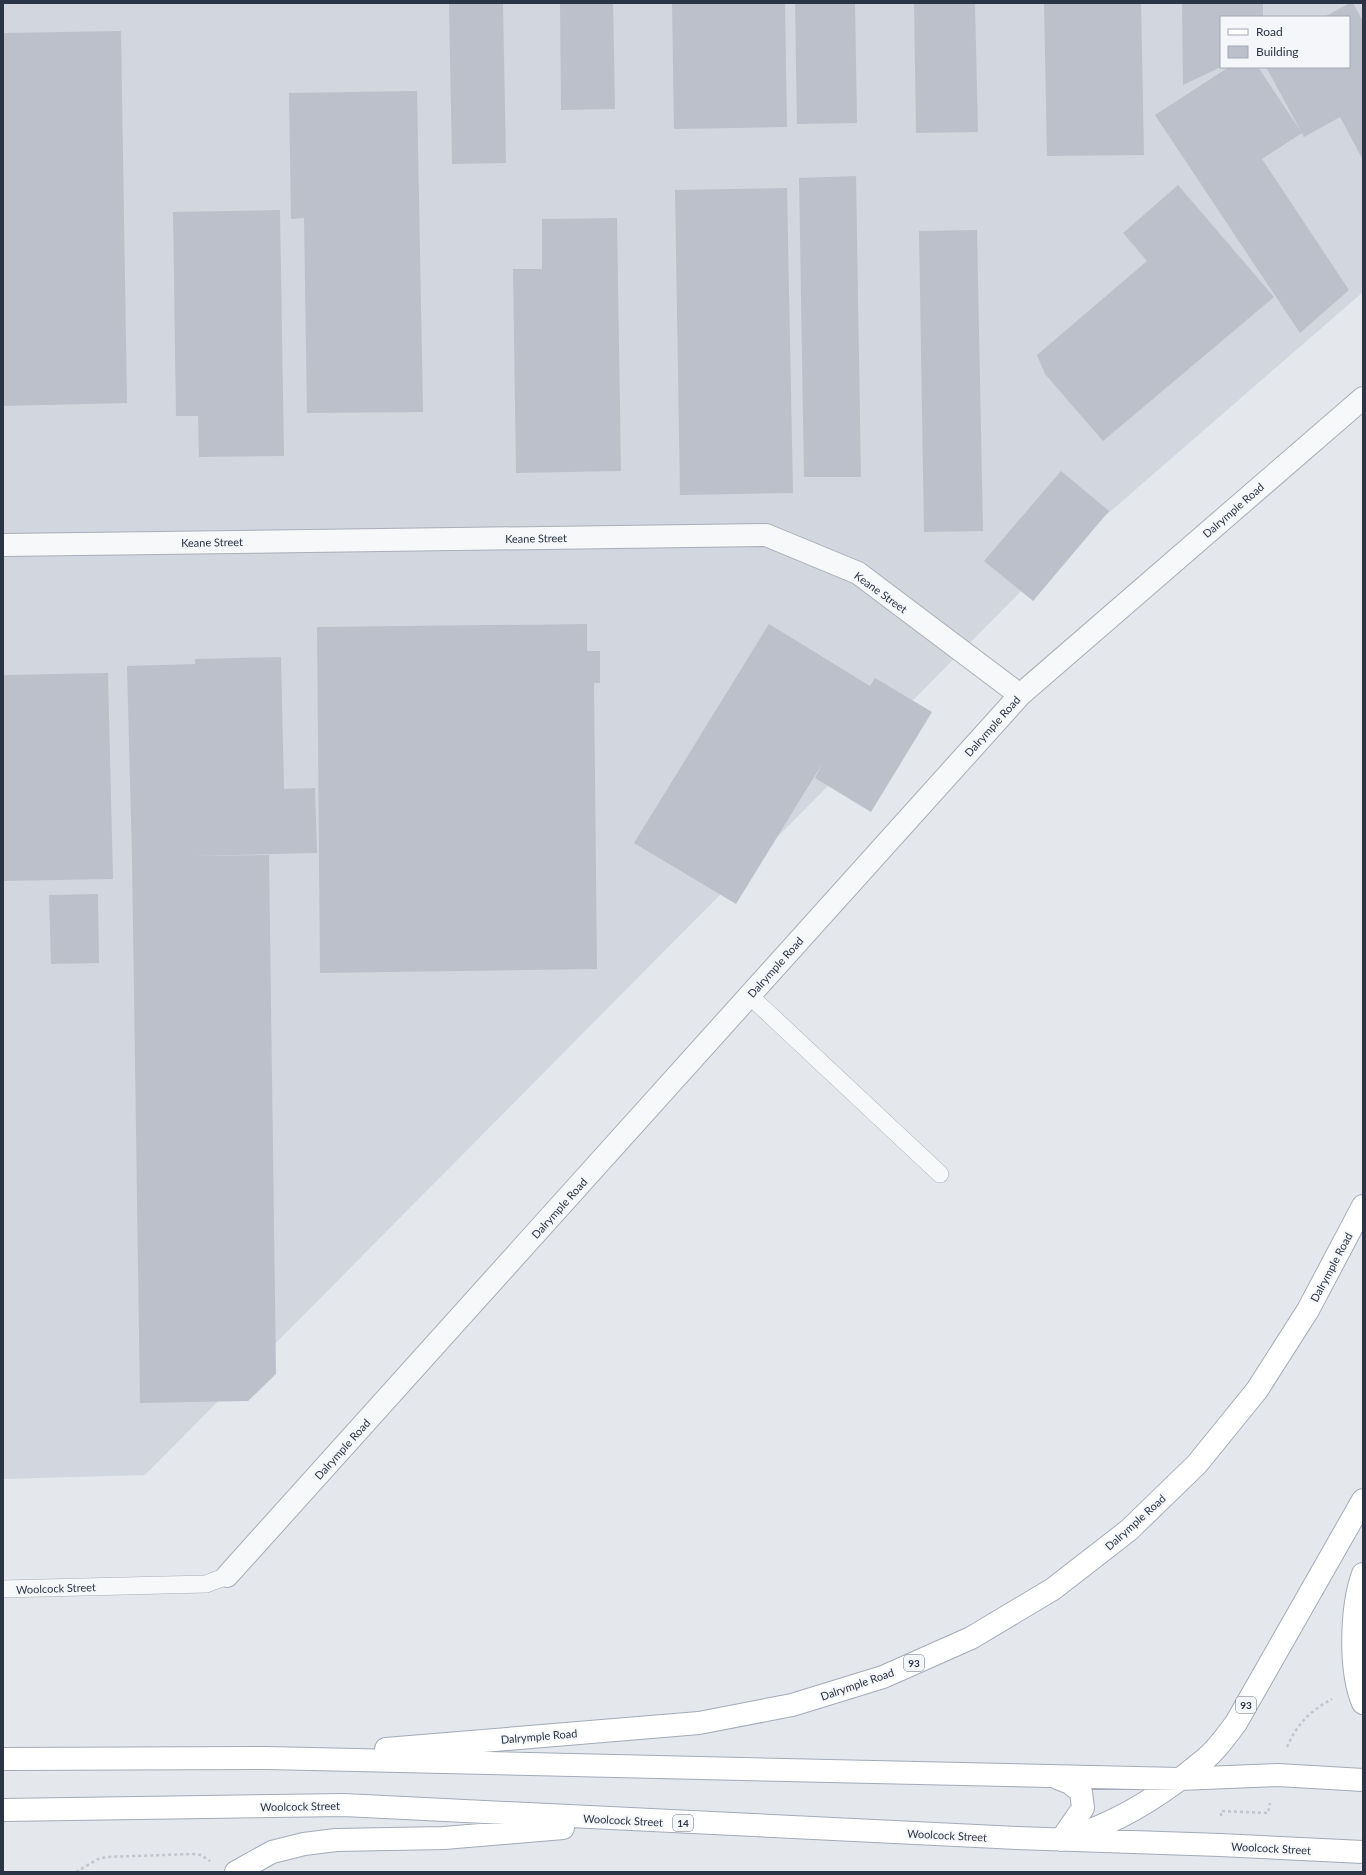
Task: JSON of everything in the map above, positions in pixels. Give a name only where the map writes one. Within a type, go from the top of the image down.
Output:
[{"type":"main road","name":"Dalrymple Road","points":[[267,1758],[699,1723],[792,1705],[883,1677],[971,1638],[1053,1589],[1066,1579],[1129,1530],[1197,1464],[1257,1390],[1308,1310],[1363,1206]]},
{"type":"main road","name":"93","points":[[1061,1840],[1099,1828],[1142,1804],[1205,1760],[1236,1723],[1363,1500]]},
{"type":"main road","points":[[1363,1574],[1358,1587],[1353,1640],[1355,1667],[1359,1692],[1363,1703]]},
{"type":"main road","points":[[7,1756],[267,1758],[1179,1779],[1278,1775],[1363,1780]]},
{"type":"main road","points":[[1052,1775],[1070,1783],[1081,1792],[1083,1808],[1061,1840]]},
{"type":"main road","name":"Woolcock Street","points":[[3,1810],[344,1805],[1061,1840],[1363,1852]]},
{"type":"main road","points":[[236,1872],[272,1852],[304,1844],[336,1840],[444,1838],[652,1821]]},
{"type":"street","name":"Dalrymple Road","points":[[227,1576],[1020,695],[1363,398]]},
{"type":"street","name":"Keane Street","points":[[3,545],[766,534],[858,573],[1020,695]]},
{"type":"lane","points":[[750,996],[940,1174]]},
{"type":"lane","name":"Woolcock Street","points":[[3,1589],[206,1584],[227,1576]]},
{"type":"path","points":[[76,1872],[98,1859],[116,1856],[193,1854],[201,1855],[212,1863]]},
{"type":"shaded area","points":[[3,3],[1363,3],[1363,292],[1036,576],[145,1475],[3,1479]]},
{"type":"building","points":[[449,3],[503,3],[506,163],[452,164]]},
{"type":"building","points":[[560,3],[613,3],[615,109],[561,110]]},
{"type":"building","points":[[672,3],[785,3],[787,127],[674,129]]},
{"type":"building","points":[[795,3],[855,3],[857,123],[797,124]]},
{"type":"building","points":[[914,3],[975,3],[978,132],[916,133]]},
{"type":"building","points":[[1044,3],[1141,3],[1144,155],[1047,156]]},
{"type":"building","points":[[1182,3],[1263,3],[1263,16],[1220,16],[1220,67],[1183,85]]},
{"type":"building","points":[[1350,3],[1353,3],[1363,21],[1363,160],[1340,117],[1304,137],[1267,68],[1350,68],[1350,16],[1326,16]]},
{"type":"building","points":[[121,31],[127,403],[3,406],[3,33]]},
{"type":"building","points":[[1227,68],[1259,68],[1302,133],[1262,159],[1349,290],[1300,333],[1155,115]]},
{"type":"building","points":[[417,91],[423,412],[307,413],[304,218],[291,219],[289,93]]},
{"type":"building","points":[[856,176],[861,477],[804,477],[799,178]]},
{"type":"building","points":[[1178,185],[1274,297],[1103,441],[1045,374],[1037,355],[1147,261],[1123,233]]},
{"type":"building","points":[[787,188],[793,493],[680,495],[675,190]]},
{"type":"building","points":[[280,210],[284,456],[199,457],[198,416],[176,416],[173,212]]},
{"type":"building","points":[[617,218],[621,471],[516,473],[513,269],[542,269],[542,219]]},
{"type":"building","points":[[977,230],[983,531],[924,532],[919,231]]},
{"type":"building","points":[[1061,471],[1109,511],[1033,601],[984,561]]},
{"type":"building","points":[[587,624],[587,651],[600,651],[600,683],[594,683],[597,969],[320,973],[317,627]]},
{"type":"building","points":[[769,624],[870,686],[875,678],[932,712],[871,812],[815,778],[822,764],[736,904],[634,843]]},
{"type":"building","points":[[281,657],[284,789],[315,788],[317,853],[191,856],[269,855],[276,1374],[248,1401],[140,1403],[132,857],[127,666],[195,664],[195,659]]},
{"type":"building","points":[[108,673],[113,879],[3,881],[3,675]]},
{"type":"building","points":[[98,894],[99,963],[51,964],[49,895]]}]
